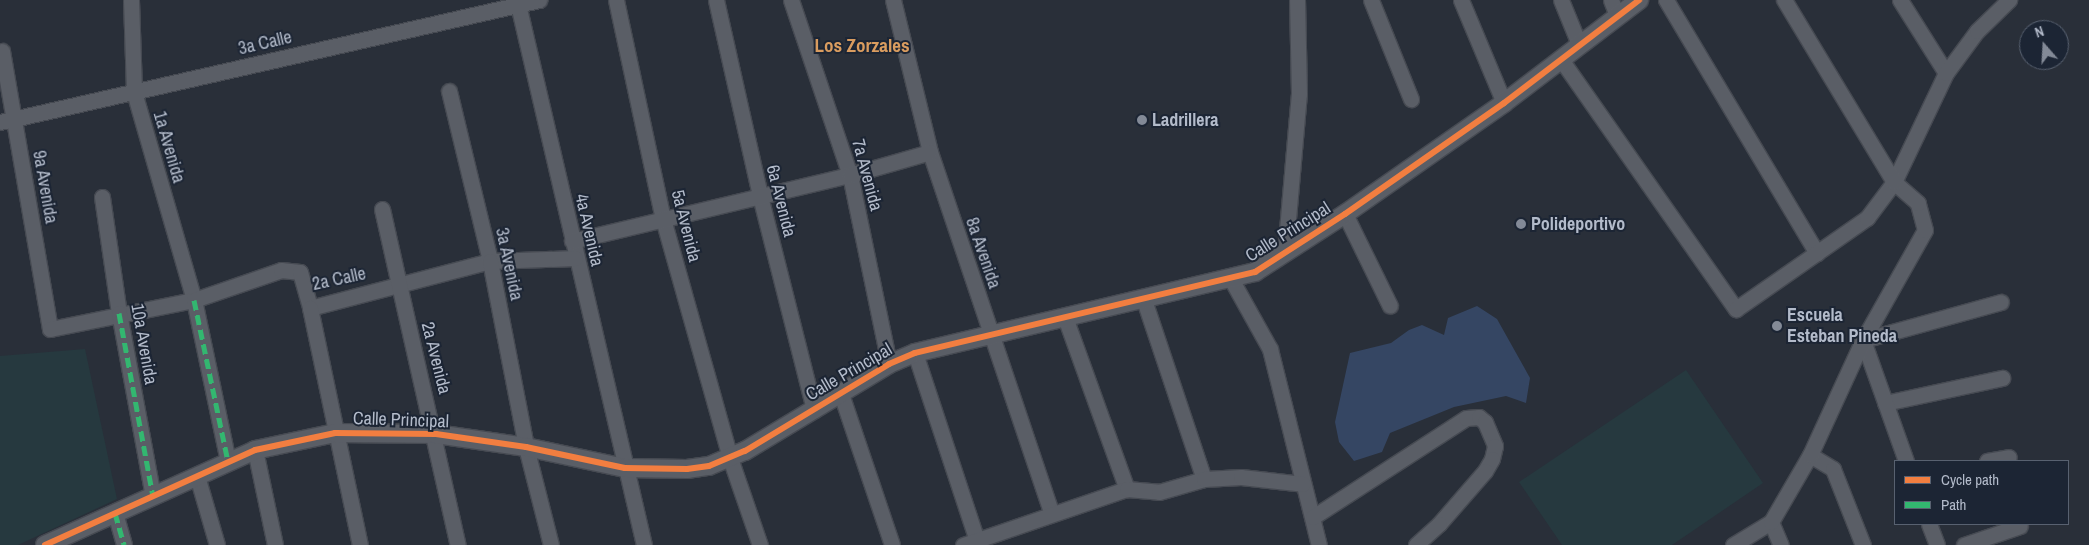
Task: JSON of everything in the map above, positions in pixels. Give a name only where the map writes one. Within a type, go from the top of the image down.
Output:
[{"type":"street","name":"1a Avenida","points":[[131,0],[134,92],[194,300],[228,461]]},
{"type":"street","name":"3a Calle","points":[[7,121],[517,2],[539,0]]},
{"type":"street","name":"5a Avenida","points":[[616,0],[663,218],[730,458],[760,545]]},
{"type":"street","name":"6a Avenida","points":[[716,0],[760,196],[814,410]]},
{"type":"street","name":"7a Avenida","points":[[790,0],[850,175],[889,364]]},
{"type":"street","name":"8a Avenida","points":[[893,0],[930,152],[1052,514]]},
{"type":"street","points":[[1285,253],[1299,94],[1297,0]]},
{"type":"street","points":[[1371,0],[1411,99]]},
{"type":"street","points":[[1461,0],[1504,102]]},
{"type":"street","points":[[1561,0],[1579,44]]},
{"type":"street","name":"Calle Principal","points":[[50,544],[255,450],[335,433],[436,434],[526,447],[625,468],[687,469],[730,458],[889,364],[915,353],[1066,320],[1256,272],[1345,214],[1504,102],[1579,44],[1614,8],[1639,0]]},
{"type":"street","points":[[1666,0],[1817,253]]},
{"type":"street","points":[[1733,545],[1771,522],[1810,455],[1863,340],[1925,230],[1918,203],[1894,182],[1784,0]]},
{"type":"street","points":[[1900,0],[1946,73]]},
{"type":"street","points":[[1560,58],[1736,309],[1867,218],[1894,182],[1946,73],[1977,31],[2009,0]]},
{"type":"street","name":"4a Avenida","points":[[517,2],[575,258],[644,545]]},
{"type":"street","name":"9a Avenida","points":[[2,51],[7,121],[50,329]]},
{"type":"street","name":"3a Avenida","points":[[449,91],[490,261],[526,447],[551,545]]},
{"type":"street","points":[[572,241],[850,175],[930,152]]},
{"type":"street","name":"10a Avenida","points":[[102,197],[119,312],[154,496]]},
{"type":"street","name":"2a Avenida","points":[[382,209],[436,434],[458,545]]},
{"type":"street","points":[[1345,214],[1390,306]]},
{"type":"street","name":"2a Calle","points":[[50,329],[119,312],[194,300],[281,270],[300,272],[310,308],[490,261],[575,258]]},
{"type":"street","points":[[1231,279],[1270,349],[1319,545]]},
{"type":"street","points":[[1144,300],[1204,479]]},
{"type":"street","points":[[1863,340],[2001,302]]},
{"type":"street","points":[[310,308],[360,545]]},
{"type":"street","points":[[1066,320],[1127,489]]},
{"type":"street","points":[[1863,340],[1906,460]]},
{"type":"street","points":[[915,353],[970,543],[1127,489],[1159,492],[1204,479],[1241,477],[1304,484]]},
{"type":"street","points":[[1885,403],[2002,378]]},
{"type":"street","points":[[841,394],[892,545]]},
{"type":"street","points":[[1313,516],[1466,418],[1479,417],[1486,422],[1494,446],[1492,459],[1485,471],[1439,524],[1416,545]]},
{"type":"street","points":[[255,450],[275,545]]},
{"type":"street","points":[[1810,455],[1832,469],[1863,545]]},
{"type":"street","points":[[1992,460],[2009,457]]},
{"type":"street","points":[[197,476],[217,545]]},
{"type":"street","points":[[115,513],[124,545]]},
{"type":"street","points":[[1771,522],[1781,545]]},
{"type":"street","points":[[1929,525],[1937,545]]},
{"type":"street","points":[[1964,545],[2020,526]]},
{"type":"shaded area","points":[[85,349],[117,499],[18,545],[0,545],[0,356]]},
{"type":"shaded area","points":[[1686,370],[1763,483],[1672,545],[1562,545],[1519,482]]},
{"type":"water","points":[[1477,306],[1497,319],[1530,378],[1526,403],[1506,396],[1454,407],[1390,433],[1382,452],[1354,461],[1339,442],[1335,422],[1350,353],[1391,343],[1409,330],[1422,325],[1444,335],[1448,318]]},
{"type":"marked path","points":[[194,300],[228,461]]},
{"type":"marked path","points":[[119,313],[153,496]]},
{"type":"marked path","points":[[115,513],[124,545]]},
{"type":"cycle path","points":[[45,545],[255,450],[335,433],[436,434],[526,447],[625,468],[687,469],[709,466],[745,451],[889,364],[915,353],[1255,272],[1345,214],[1504,103],[1639,0]]},
{"type":"place","name":"Ladrillera","points":[[1142,120]]},
{"type":"place","name":"Polideportivo","points":[[1521,224]]},
{"type":"place","name":"Escuela Esteban Pineda","points":[[1777,326]]},
{"type":"district","name":"Los Zorzales","points":[[862,46]]}]
